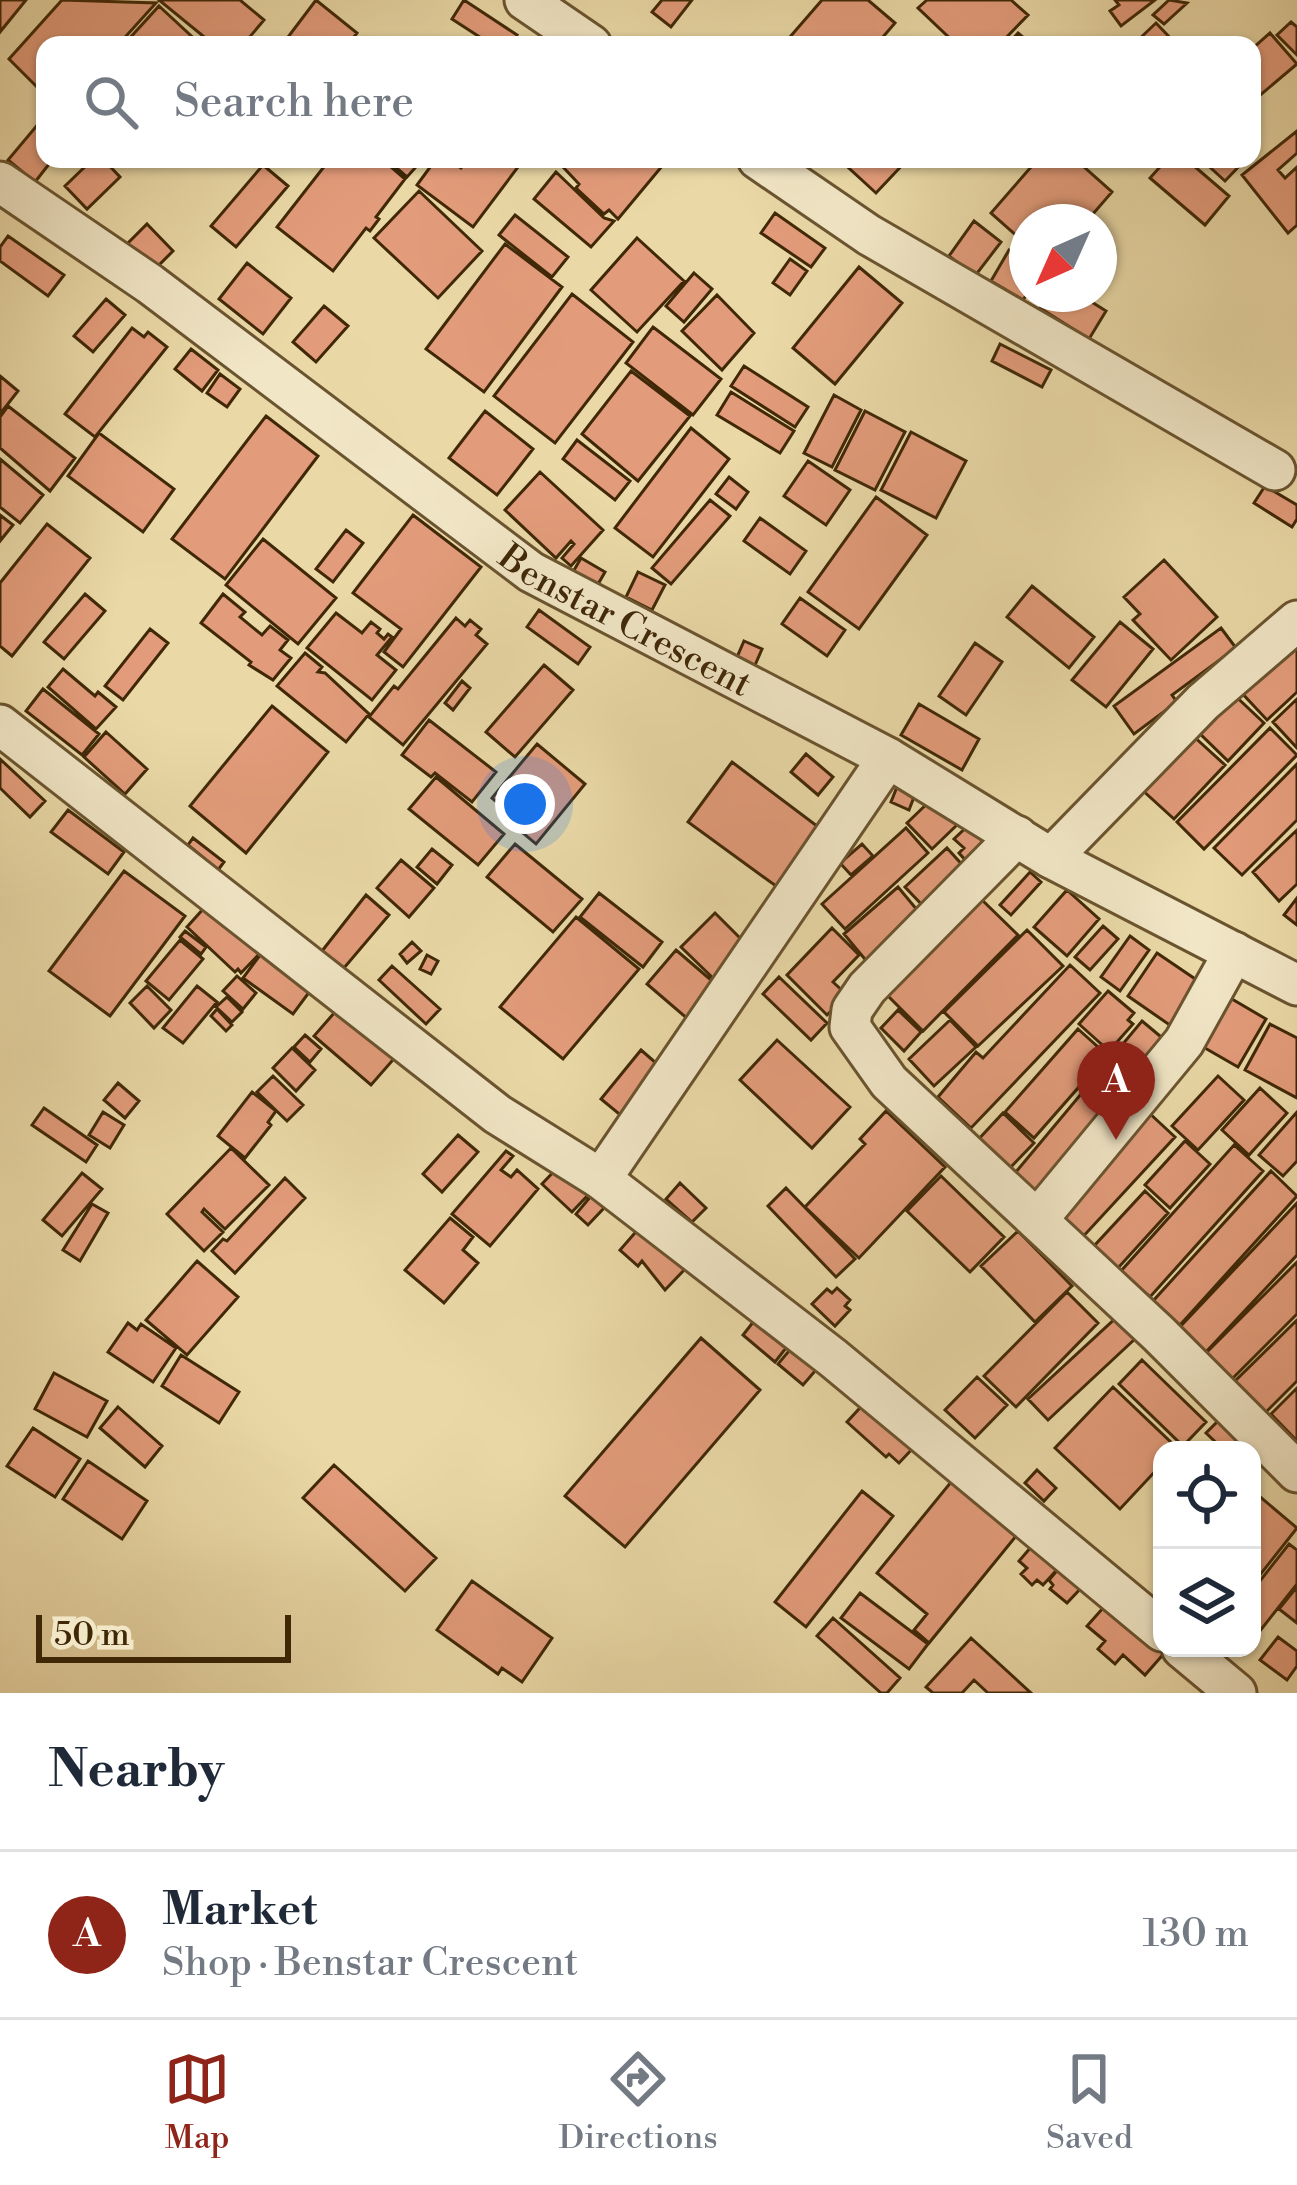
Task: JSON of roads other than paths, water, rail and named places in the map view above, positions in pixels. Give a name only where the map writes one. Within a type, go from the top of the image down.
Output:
[{"type":"street","points":[[525,0],[578,36]]},
{"type":"street","points":[[771,168],[869,235],[1275,470]]},
{"type":"street","name":"Benstar Crescent","points":[[0,182],[150,284],[531,572],[888,758],[1052,857],[1297,985]]},
{"type":"street","points":[[1052,857],[1203,702],[1297,622]]},
{"type":"street","points":[[0,725],[497,1114],[602,1179],[833,1358],[1153,1624]]},
{"type":"street","points":[[602,1179],[888,758]]},
{"type":"street","points":[[1016,836],[867,988],[852,1010],[850,1027],[889,1082],[1159,1334],[1297,1472]]},
{"type":"street","points":[[1037,1220],[1184,1042],[1234,952]]},
{"type":"street","points":[[1193,1657],[1236,1693]]},
{"type":"place","name":"Market","points":[[1116,1140]]}]
